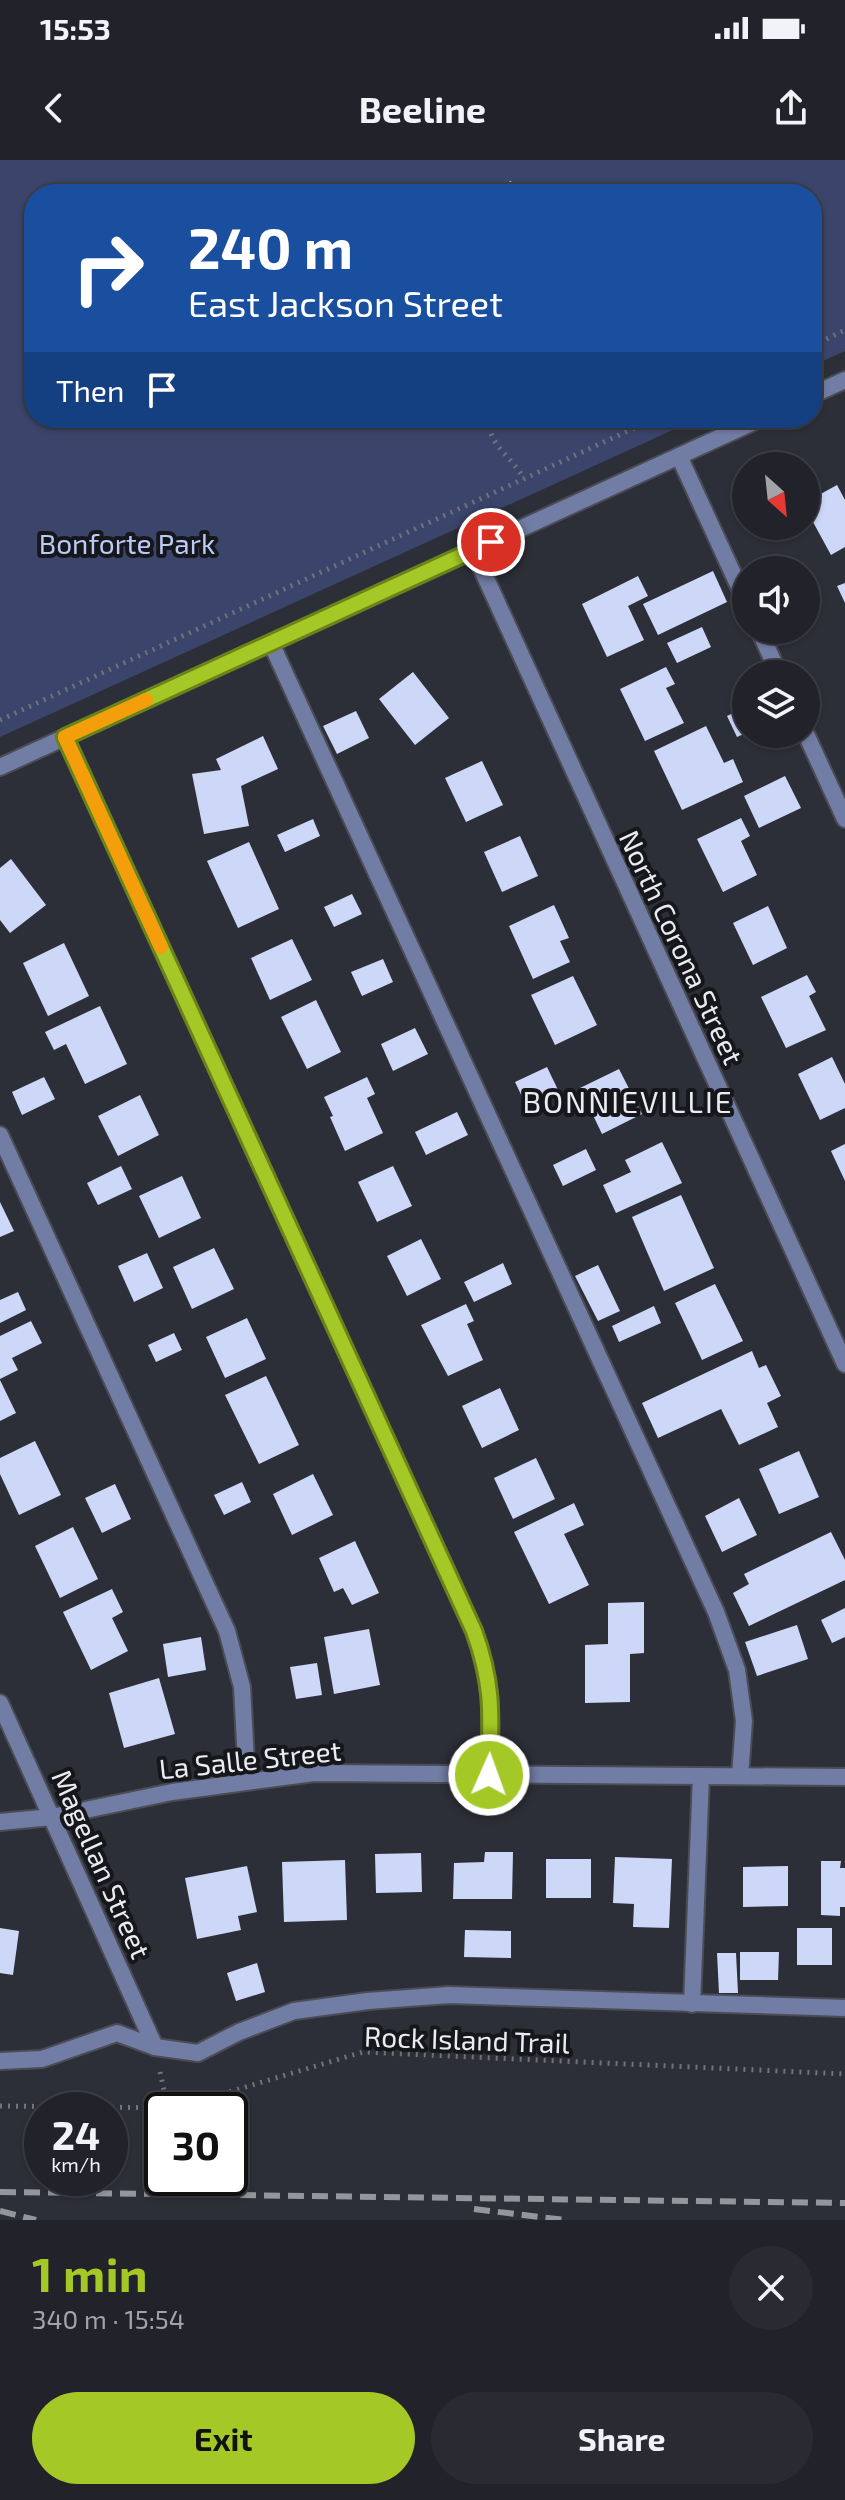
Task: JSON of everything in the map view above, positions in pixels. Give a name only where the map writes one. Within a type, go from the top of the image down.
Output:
[{"type":"street","points":[[822,390],[845,380]]},
{"type":"street","points":[[0,767],[740,428]]},
{"type":"street","points":[[679,456],[732,571]]},
{"type":"street","name":"North Corona Street","points":[[473,550],[845,1364]]},
{"type":"street","points":[[271,643],[716,1612],[737,1670],[744,1721],[740,1776]]},
{"type":"street","points":[[65,737],[474,1631],[486,1664],[492,1702],[489,1775]]},
{"type":"street","points":[[812,748],[845,819]]},
{"type":"street","points":[[0,1135],[227,1631],[242,1687],[247,1780]]},
{"type":"street","name":"Magellan Street","points":[[0,1703],[155,2047]]},
{"type":"street","name":"La Salle Street","points":[[0,1822],[52,1817],[247,1780],[314,1773],[845,1777]]},
{"type":"street","points":[[692,2004],[701,1776]]},
{"type":"street","points":[[0,2061],[42,2059],[117,2033],[155,2047],[198,2053],[239,2032],[294,2011],[449,1995],[845,2008]]},
{"type":"path","points":[[822,341],[845,330]]},
{"type":"path","points":[[490,428],[492,441],[503,455],[516,464],[524,479]]},
{"type":"path","points":[[0,720],[634,428]]},
{"type":"path","points":[[155,2047],[165,2092]]},
{"type":"path","name":"Rock Island Trail","points":[[224,2092],[363,2052],[845,2074]]},
{"type":"path","name":"Rock Island Trail","points":[[0,2106],[144,2108]]},
{"type":"green space","name":"Bonforte Park","points":[[0,160],[845,160],[845,351],[822,361],[822,184],[24,184],[24,428],[677,428],[0,737]]},
{"type":"building","points":[[837,485],[845,500],[845,547],[831,555],[820,535],[820,494]]},
{"type":"building","points":[[713,571],[727,602],[658,635],[643,604]]},
{"type":"building","points":[[638,576],[648,596],[628,606],[644,640],[607,657],[582,604]]},
{"type":"building","points":[[845,583],[845,603],[837,586]]},
{"type":"building","points":[[702,627],[711,647],[677,663],[667,643]]},
{"type":"building","points":[[666,667],[675,684],[666,688],[684,723],[645,741],[620,689]]},
{"type":"building","points":[[413,672],[449,718],[415,745],[379,699]]},
{"type":"building","points":[[356,711],[369,738],[337,754],[323,726]]},
{"type":"building","points":[[706,726],[724,763],[733,759],[743,782],[682,810],[654,751]]},
{"type":"building","points":[[263,736],[278,769],[241,786],[249,826],[204,834],[192,774],[221,770],[216,759]]},
{"type":"building","points":[[482,761],[503,805],[466,822],[445,778]]},
{"type":"building","points":[[785,776],[801,808],[759,828],[744,796]]},
{"type":"building","points":[[741,818],[750,836],[741,841],[757,875],[723,892],[697,839]]},
{"type":"building","points":[[313,819],[320,836],[285,852],[277,835]]},
{"type":"building","points":[[520,836],[538,876],[502,892],[484,852]]},
{"type":"building","points":[[249,842],[279,909],[238,928],[207,861]]},
{"type":"building","points":[[11,859],[46,905],[10,933],[0,920],[0,868]]},
{"type":"building","points":[[352,894],[362,914],[334,927],[324,907]]},
{"type":"building","points":[[554,905],[569,938],[560,941],[570,962],[533,979],[509,926]]},
{"type":"building","points":[[768,906],[787,948],[753,965],[733,923]]},
{"type":"building","points":[[292,939],[312,980],[270,1000],[251,958]]},
{"type":"building","points":[[64,943],[89,996],[48,1016],[23,963]]},
{"type":"building","points":[[383,959],[393,982],[362,996],[351,972]]},
{"type":"building","points":[[807,975],[816,992],[809,996],[826,1030],[786,1048],[761,997]]},
{"type":"building","points":[[573,976],[597,1025],[555,1045],[531,995]]},
{"type":"building","points":[[316,1000],[341,1052],[307,1069],[281,1017]]},
{"type":"building","points":[[100,1006],[127,1064],[85,1084],[66,1044],[54,1050],[45,1032]]},
{"type":"building","points":[[415,1028],[428,1054],[393,1071],[381,1044]]},
{"type":"building","points":[[832,1057],[845,1084],[845,1108],[820,1120],[798,1074]]},
{"type":"building","points":[[547,1067],[560,1094],[528,1109],[515,1082]]},
{"type":"building","points":[[619,1069],[642,1114],[602,1134],[580,1088]]},
{"type":"building","points":[[44,1077],[55,1099],[22,1115],[12,1092]]},
{"type":"building","points":[[367,1077],[375,1094],[367,1098],[383,1133],[345,1151],[324,1097]]},
{"type":"building","points":[[140,1095],[159,1135],[118,1156],[98,1116]]},
{"type":"building","points":[[457,1112],[468,1135],[426,1155],[415,1132]]},
{"type":"building","points":[[662,1142],[682,1183],[616,1213],[603,1185],[631,1172],[625,1160]]},
{"type":"building","points":[[845,1144],[845,1181],[831,1151]]},
{"type":"building","points":[[586,1149],[596,1170],[563,1186],[553,1165]]},
{"type":"building","points":[[121,1166],[132,1189],[98,1205],[87,1183]]},
{"type":"building","points":[[393,1166],[412,1206],[377,1222],[358,1182]]},
{"type":"building","points":[[182,1176],[201,1218],[159,1238],[139,1196]]},
{"type":"building","points":[[681,1195],[714,1268],[664,1291],[632,1217]]},
{"type":"building","points":[[0,1202],[14,1231],[0,1237]]},
{"type":"building","points":[[421,1239],[441,1279],[407,1296],[387,1256]]},
{"type":"building","points":[[214,1248],[234,1289],[192,1309],[173,1267]]},
{"type":"building","points":[[147,1253],[163,1288],[134,1302],[118,1266]]},
{"type":"building","points":[[503,1263],[512,1284],[474,1302],[464,1282]]},
{"type":"building","points":[[598,1265],[620,1311],[598,1321],[575,1276]]},
{"type":"building","points":[[715,1284],[743,1341],[702,1360],[675,1303]]},
{"type":"building","points":[[18,1292],[26,1310],[0,1323],[0,1300]]},
{"type":"building","points":[[466,1304],[474,1321],[467,1324],[483,1360],[448,1376],[421,1325]]},
{"type":"building","points":[[654,1306],[661,1323],[619,1342],[612,1326]]},
{"type":"building","points":[[247,1318],[266,1359],[225,1378],[206,1337]]},
{"type":"building","points":[[31,1321],[42,1343],[12,1358],[18,1370],[0,1379],[0,1336]]},
{"type":"building","points":[[174,1333],[182,1350],[156,1362],[148,1345]]},
{"type":"building","points":[[752,1351],[759,1368],[766,1365],[781,1396],[767,1403],[778,1427],[739,1445],[721,1409],[658,1438],[642,1403]]},
{"type":"building","points":[[266,1376],[299,1445],[259,1464],[225,1395]]},
{"type":"building","points":[[0,1380],[16,1413],[0,1421]]},
{"type":"building","points":[[500,1388],[519,1430],[482,1448],[462,1406]]},
{"type":"building","points":[[35,1441],[61,1495],[19,1515],[0,1474],[0,1458]]},
{"type":"building","points":[[799,1451],[819,1497],[779,1514],[759,1469]]},
{"type":"building","points":[[536,1458],[555,1499],[513,1519],[494,1478]]},
{"type":"building","points":[[313,1474],[333,1515],[292,1535],[273,1494]]},
{"type":"building","points":[[242,1482],[251,1502],[224,1515],[214,1495]]},
{"type":"building","points":[[115,1484],[131,1519],[102,1533],[85,1498]]},
{"type":"building","points":[[739,1498],[757,1535],[722,1552],[705,1516]]},
{"type":"building","points":[[574,1503],[584,1525],[564,1534],[589,1585],[549,1604],[514,1532]]},
{"type":"building","points":[[73,1527],[98,1579],[60,1598],[35,1546]]},
{"type":"building","points":[[831,1532],[845,1560],[845,1580],[749,1626],[733,1593],[749,1584],[744,1574]]},
{"type":"building","points":[[355,1541],[379,1593],[352,1605],[343,1588],[334,1592],[319,1558]]},
{"type":"building","points":[[112,1589],[123,1612],[112,1618],[128,1651],[91,1670],[63,1612]]},
{"type":"building","points":[[644,1602],[644,1653],[630,1654],[630,1702],[585,1703],[585,1645],[608,1644],[608,1603]]},
{"type":"building","points":[[845,1608],[845,1637],[832,1643],[821,1620]]},
{"type":"building","points":[[797,1625],[808,1659],[757,1676],[745,1642]]},
{"type":"building","points":[[369,1629],[380,1685],[334,1694],[324,1637]]},
{"type":"building","points":[[201,1637],[206,1670],[168,1677],[163,1644]]},
{"type":"building","points":[[317,1663],[322,1695],[296,1699],[290,1667]]},
{"type":"building","points":[[159,1678],[175,1734],[124,1748],[109,1693]]},
{"type":"building","points":[[485,1852],[513,1852],[512,1899],[453,1899],[454,1863],[484,1862]]},
{"type":"building","points":[[421,1853],[422,1892],[376,1893],[375,1854]]},
{"type":"building","points":[[615,1857],[672,1859],[669,1928],[633,1927],[634,1904],[613,1903]]},
{"type":"building","points":[[546,1859],[591,1859],[591,1898],[546,1898]]},
{"type":"building","points":[[345,1860],[347,1920],[284,1922],[282,1862]]},
{"type":"building","points":[[821,1861],[841,1861],[840,1868],[845,1868],[845,1907],[840,1907],[840,1916],[821,1915]]},
{"type":"building","points":[[247,1866],[257,1912],[238,1916],[241,1930],[197,1939],[185,1878]]},
{"type":"building","points":[[788,1866],[788,1906],[743,1907],[743,1867]]},
{"type":"building","points":[[0,1928],[19,1931],[13,1975],[0,1973]]},
{"type":"building","points":[[797,1928],[832,1928],[832,1965],[797,1965]]},
{"type":"building","points":[[465,1930],[511,1931],[511,1958],[464,1957]]},
{"type":"building","points":[[740,1952],[779,1952],[778,1980],[740,1980]]},
{"type":"building","points":[[717,1953],[736,1953],[738,1993],[719,1993]]},
{"type":"building","points":[[257,1963],[265,1992],[236,2001],[227,1973]]},
{"type":"railway","points":[[0,2192],[845,2203]]},
{"type":"railway","points":[[474,2209],[565,2220]]},
{"type":"railway","points":[[0,2211],[36,2220]]},
{"type":"slow traffic","points":[[146,700],[65,737],[161,947]]},
{"type":"district","name":"BONNIEVILLIE","points":[[628,1101]]},
{"type":"route","points":[[489,1775],[492,1702],[486,1664],[474,1631],[65,737],[491,542]]}]
